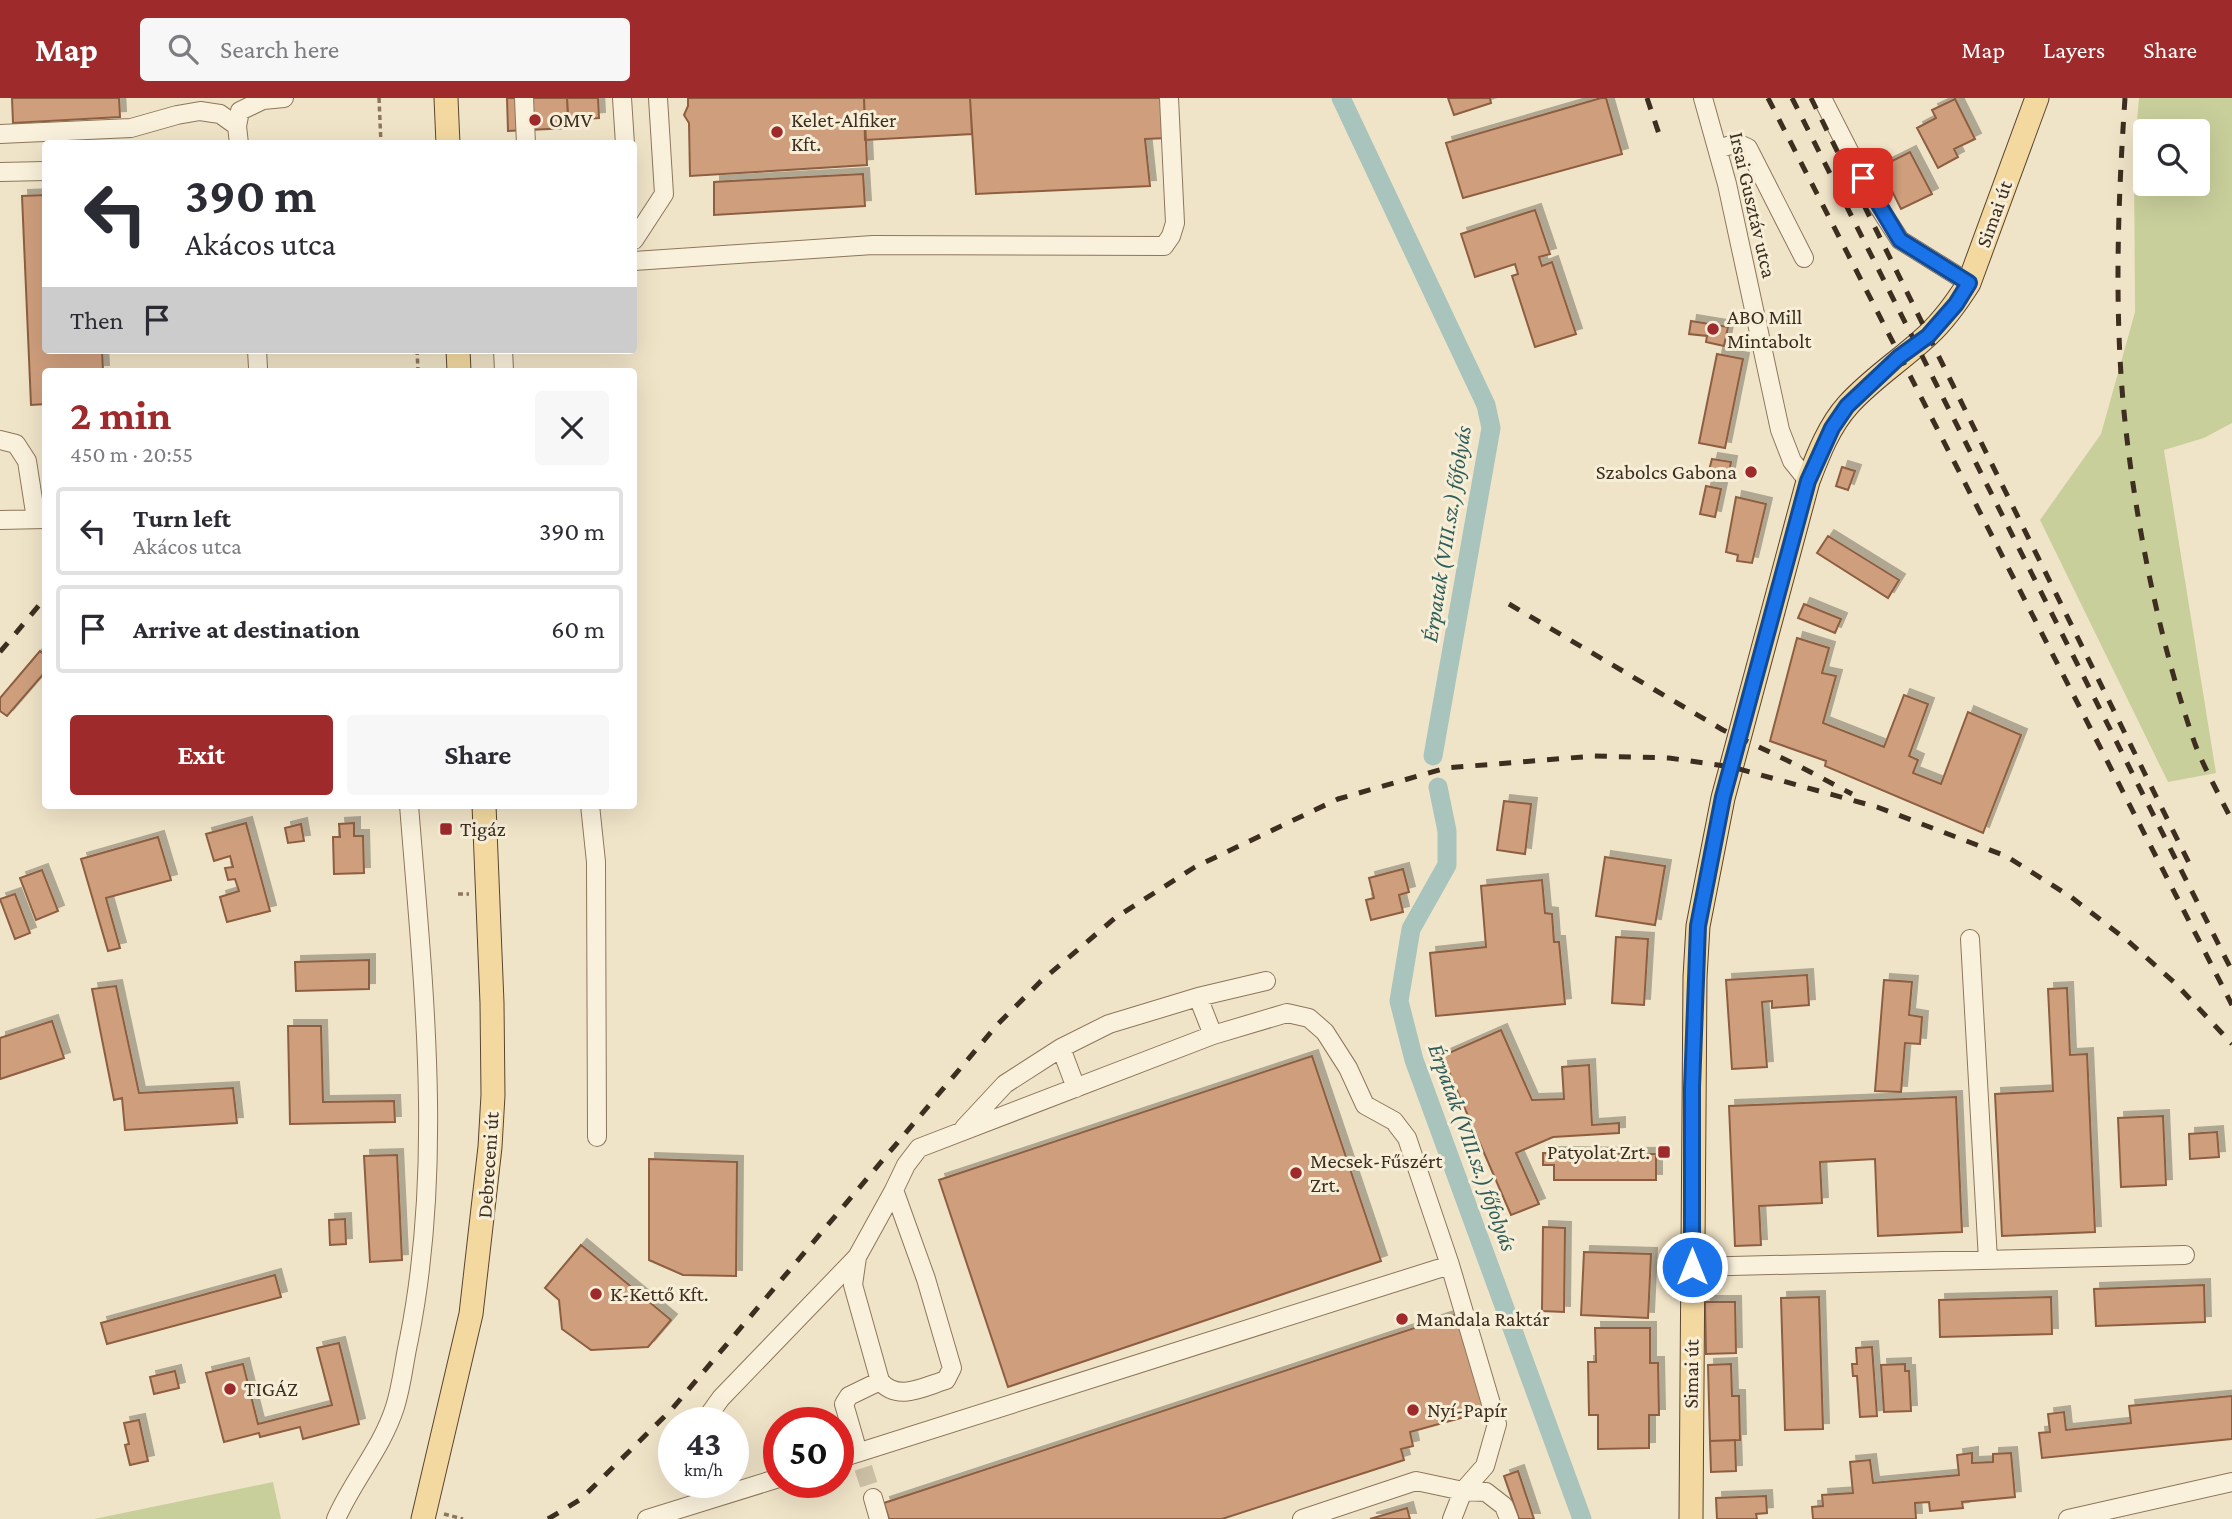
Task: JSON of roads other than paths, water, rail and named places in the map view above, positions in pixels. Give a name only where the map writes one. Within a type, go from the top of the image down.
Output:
[{"type":"main road","points":[[446,98],[448,140]]},
{"type":"main road","name":"Simai út","points":[[1690,1519],[1692,1088],[1698,926],[1723,797],[1808,481],[1832,428],[1847,406],[1899,357],[1928,336],[1956,304],[1969,283],[2037,98]]},
{"type":"main road","name":"Debreceni út","points":[[423,1519],[471,1314],[483,1228],[493,1095],[484,809]]},
{"type":"street","points":[[238,135],[240,111],[263,100],[284,98]]},
{"type":"street","points":[[524,98],[526,140]]},
{"type":"street","points":[[622,98],[625,140]]},
{"type":"street","points":[[637,235],[664,194],[658,98]]},
{"type":"street","points":[[637,261],[873,245],[1164,246],[1175,223],[1169,98]]},
{"type":"street","name":"Irsai Gusztáv utca","points":[[1703,98],[1718,149],[1780,430],[1792,461],[1808,481]]},
{"type":"street","points":[[1822,98],[1873,198],[1900,240],[1969,283]]},
{"type":"street","points":[[0,134],[131,128],[200,111],[220,114],[238,135]]},
{"type":"street","points":[[1718,149],[1737,143],[1748,148],[1804,258]]},
{"type":"street","points":[[0,172],[42,171]]},
{"type":"street","points":[[0,440],[16,444],[27,461],[41,519],[0,520]]},
{"type":"street","points":[[336,1519],[344,1500],[375,1451],[395,1407],[418,1295],[428,1166],[425,1013],[409,809]]},
{"type":"street","points":[[590,809],[596,862],[597,1137]]},
{"type":"street","points":[[1970,939],[1988,1260]]},
{"type":"street","points":[[960,1133],[1005,1084],[1061,1048],[1109,1024],[1198,997],[1266,981]]},
{"type":"street","points":[[1198,997],[1213,1035]]},
{"type":"street","points":[[715,1407],[857,1257],[906,1165],[919,1148],[1213,1035],[1287,1013],[1309,1018],[1325,1032],[1348,1068],[1365,1105],[1394,1121],[1407,1138],[1450,1265],[1497,1424],[1485,1466],[1463,1491],[1452,1519]]},
{"type":"street","points":[[1061,1048],[1076,1088]]},
{"type":"street","points":[[857,1257],[853,1285],[880,1381],[887,1389],[898,1394],[946,1380],[952,1368],[926,1279],[894,1190]]},
{"type":"street","points":[[1692,1267],[2185,1255]]},
{"type":"street","points":[[854,1454],[1450,1265]]},
{"type":"street","points":[[855,1442],[845,1404],[849,1396],[880,1381]]},
{"type":"street","points":[[1302,1519],[1416,1481],[1463,1491],[1486,1492],[1504,1506],[1509,1519]]},
{"type":"street","points":[[2068,1519],[2232,1482]]},
{"type":"street","points":[[647,1519],[685,1513],[718,1498]]},
{"type":"street","points":[[873,1498],[879,1519]]},
{"type":"waterway","name":"Érpatak (VIII.sz.) főfolyás","points":[[1341,98],[1486,405],[1491,428],[1433,756]]},
{"type":"waterway","name":"Érpatak (VIII.sz.) főfolyás","points":[[1438,787],[1447,831],[1447,865],[1411,929],[1399,1001],[1414,1060],[1582,1519]]},
{"type":"tunnel","points":[[855,1442],[873,1498]]},
{"type":"railway","points":[[1647,98],[1660,137]]},
{"type":"railway","points":[[1768,98],[2232,1005]]},
{"type":"railway","points":[[1792,98],[2232,971]]},
{"type":"railway","points":[[1811,98],[2190,865]]},
{"type":"railway","points":[[2125,98],[2119,215],[2119,334],[2124,412],[2135,495],[2150,580],[2182,705],[2199,754],[2232,821]]},
{"type":"railway","points":[[0,652],[42,602]]},
{"type":"railway","points":[[1509,604],[1723,730],[1852,794]]},
{"type":"railway","points":[[548,1519],[581,1499],[672,1409],[997,1025],[1040,982],[1115,918],[1195,867],[1338,799],[1446,768],[1594,756],[1669,758],[1732,767],[1877,807],[2006,856],[2071,897],[2128,941],[2177,985],[2232,1044]]},
{"type":"place","name":"OMV","points":[[535,120]]},
{"type":"place","name":"Kelet-Alfiker Kft.","points":[[777,132]]},
{"type":"place","name":"ABO Mill Mintabolt","points":[[1713,329]]},
{"type":"place","name":"Szabolcs Gabona","points":[[1751,472]]},
{"type":"place","name":"Tigáz","points":[[446,829]]},
{"type":"place","name":"Patyolat Zrt.","points":[[1664,1152]]},
{"type":"place","name":"Mecsek-Fűszért Zrt.","points":[[1296,1173]]},
{"type":"place","name":"K-Kettő Kft.","points":[[596,1294]]},
{"type":"place","name":"Mandala Raktár","points":[[1402,1319]]},
{"type":"place","name":"TIGÁZ","points":[[230,1389]]},
{"type":"place","name":"Nyí-Papír","points":[[1413,1410]]}]
